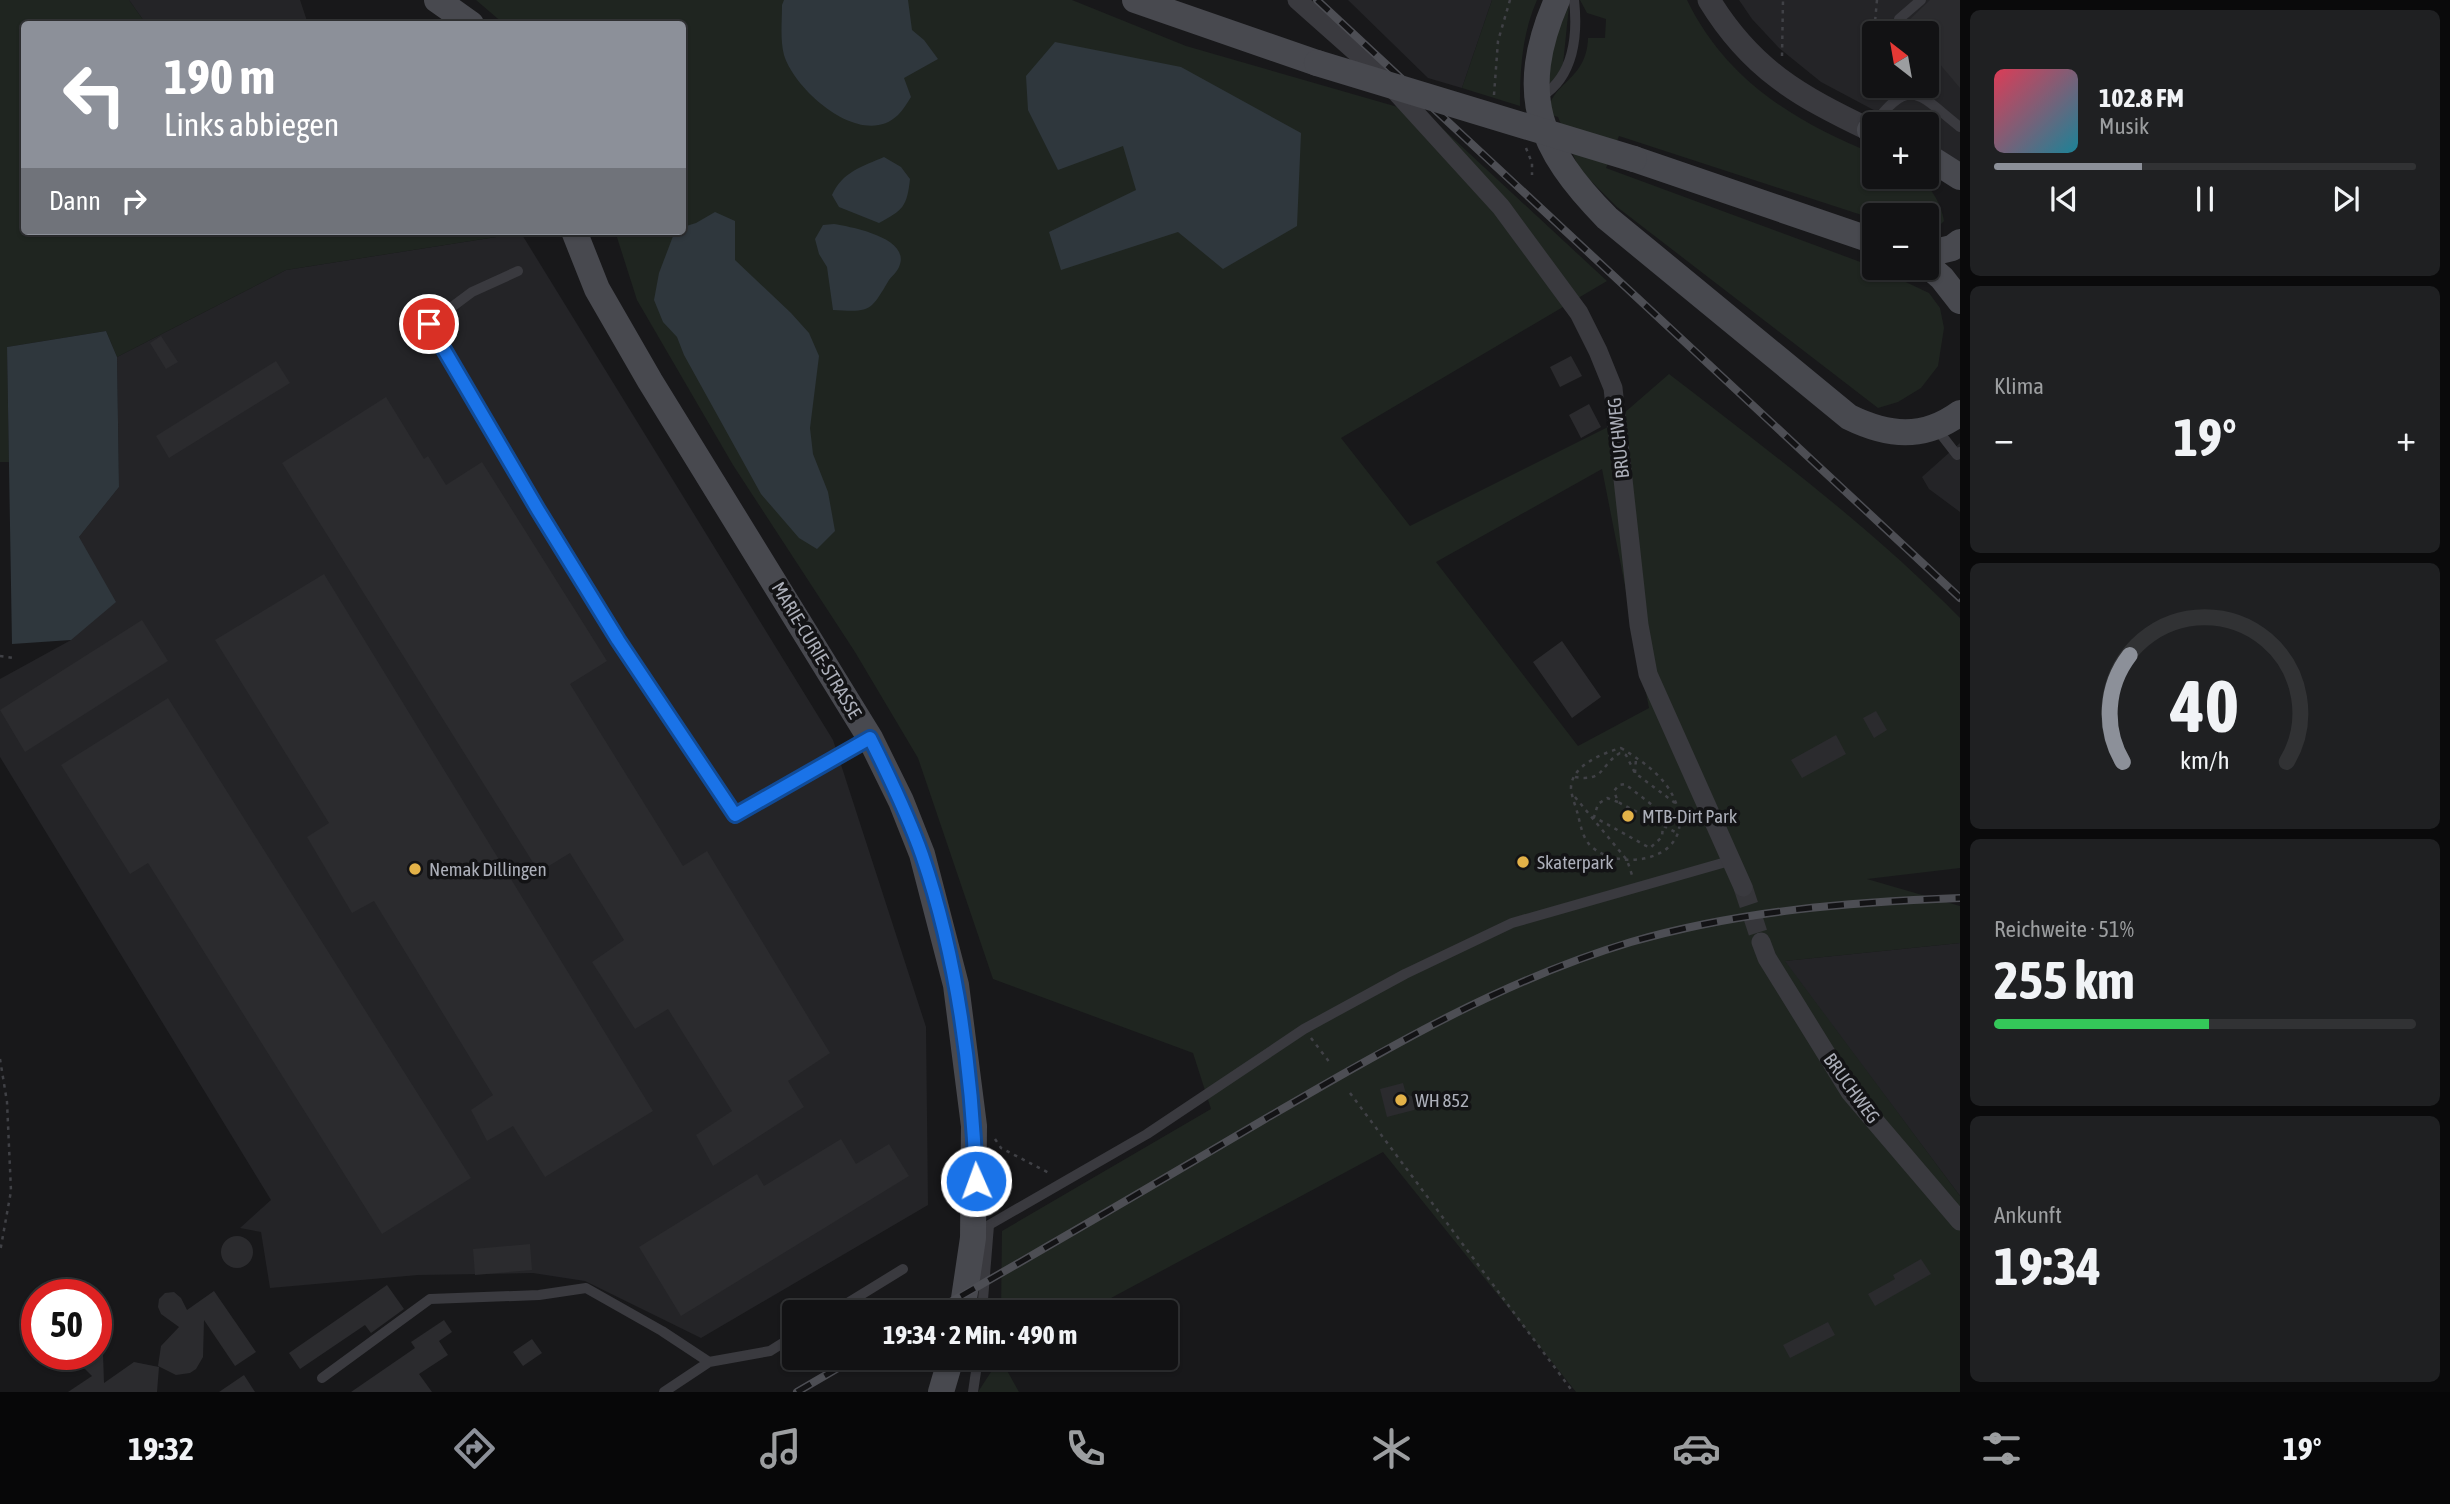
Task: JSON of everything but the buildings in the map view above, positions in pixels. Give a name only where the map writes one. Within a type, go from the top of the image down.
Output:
[{"type":"main road","points":[[437,0],[467,21]]},
{"type":"main road","points":[[1135,0],[1317,63],[1634,159],[1862,237]]},
{"type":"main road","points":[[1557,0],[1541,43],[1537,68],[1538,98],[1544,133],[1561,167],[1580,191],[1607,218],[1826,401],[1849,417],[1892,433],[1915,434],[1952,417]]},
{"type":"main road","points":[[1939,163],[1958,175]]},
{"type":"main road","name":"MARIE-CURIE-STRASSE","points":[[576,235],[597,289],[637,358],[870,738],[901,801],[922,854],[956,985],[974,1126],[974,1238],[964,1300]]},
{"type":"main road","points":[[1939,252],[1960,242]]},
{"type":"main road","points":[[1939,270],[1960,279]]},
{"type":"main road","points":[[1939,275],[1960,301]]},
{"type":"main road","points":[[941,1392],[947,1370]]},
{"type":"street","name":"BRUCHWEG","points":[[1297,0],[1377,71],[1501,206],[1579,313],[1613,388],[1639,625],[1648,674],[1743,887]]},
{"type":"street","points":[[1709,0],[1735,40],[1754,60],[1819,105],[1862,123]]},
{"type":"street","name":"BRUCHWEG","points":[[1761,942],[1767,958],[1850,1092],[1960,1221]]},
{"type":"lane","points":[[1538,98],[1555,87],[1570,63],[1574,0]]},
{"type":"lane","points":[[1899,21],[1921,0]]},
{"type":"lane","points":[[1883,112],[1895,98]]},
{"type":"lane","points":[[1923,98],[1960,127]]},
{"type":"lane","points":[[517,271],[471,292],[429,324],[618,640],[735,815],[870,738]]},
{"type":"lane","points":[[1952,417],[1957,455],[1960,452]]},
{"type":"lane","points":[[983,1300],[989,1225],[1147,1134],[1304,1028],[1405,974],[1512,923],[1732,860]]},
{"type":"lane","points":[[853,1300],[903,1269]]},
{"type":"lane","points":[[322,1378],[430,1299],[539,1295],[586,1288],[662,1331],[709,1362]]},
{"type":"lane","points":[[664,1392],[709,1362],[770,1351],[782,1344]]},
{"type":"lane","points":[[973,1392],[976,1370]]},
{"type":"path","points":[[1494,99],[1498,41],[1510,0]]},
{"type":"path","points":[[1781,80],[1783,0]]},
{"type":"path","points":[[1875,21],[1877,0]]},
{"type":"path","points":[[1523,143],[1532,163],[1532,175]]},
{"type":"path","points":[[0,656],[14,658]]},
{"type":"path","points":[[1621,748],[1636,757],[1659,775],[1675,797],[1679,834],[1654,856],[1627,860],[1594,849],[1583,836],[1570,787],[1578,770],[1601,754],[1621,748]]},
{"type":"path","points":[[1575,777],[1588,779],[1601,773],[1611,758],[1620,753],[1626,755],[1635,773],[1676,804]]},
{"type":"path","points":[[1635,773],[1636,757]]},
{"type":"path","points":[[1618,802],[1614,791],[1625,783],[1651,806],[1679,825]]},
{"type":"path","points":[[1572,794],[1594,817],[1627,860],[1635,887]]},
{"type":"path","points":[[1594,817],[1598,804],[1607,798],[1679,834]]},
{"type":"path","points":[[1594,817],[1661,852]]},
{"type":"path","points":[[1650,848],[1662,837],[1663,825]]},
{"type":"path","points":[[1304,1028],[1330,1063]]},
{"type":"path","points":[[0,1059],[7,1102],[11,1191],[0,1252]]},
{"type":"path","points":[[1350,1093],[1573,1392]]},
{"type":"path","points":[[990,1132],[1001,1148],[1063,1181]]},
{"type":"shaded area","points":[[0,0],[129,0],[144,21],[21,21],[21,235],[508,235],[286,270],[117,357],[106,331],[7,347],[9,462],[0,462]]},
{"type":"shaded area","points":[[129,0],[300,0],[307,21],[144,21]]},
{"type":"shaded area","points":[[476,0],[1072,0],[1186,46],[1429,116],[1607,281],[1341,438],[1410,526],[1608,427],[1669,374],[1856,522],[1960,618],[1960,868],[1867,879],[1960,906],[1960,943],[1785,961],[1960,1196],[1960,1392],[1576,1392],[1383,1152],[1107,1300],[1001,1300],[1002,1231],[1211,1109],[1193,1053],[993,979],[918,758],[855,652],[733,465],[637,300],[616,235],[686,235],[686,21],[500,21]],"holes":[[[1602,469],[1649,708],[1578,746],[1436,562]]]},
{"type":"shaded area","points":[[784,0],[908,0],[912,30],[924,40],[938,59],[904,78],[911,97],[898,115],[883,124],[867,125],[849,121],[815,99],[791,69],[782,43]]},
{"type":"shaded area","points":[[1348,0],[1492,0],[1462,88],[1428,78]]},
{"type":"shaded area","points":[[1492,0],[1537,0],[1523,52],[1520,106],[1462,88]]},
{"type":"shaded area","points":[[1580,0],[1687,0],[1703,28],[1742,75],[1790,112],[1862,149],[1862,189],[1930,189],[1938,203],[1862,203],[1862,215],[1619,136],[1606,168],[1862,263],[1862,280],[1902,280],[1929,293],[1940,308],[1944,328],[1938,366],[1921,388],[1898,402],[1878,408],[1617,207],[1579,169],[1558,117],[1548,114],[1555,95],[1582,64],[1588,38],[1605,38],[1606,19],[1587,13]]},
{"type":"shaded area","points":[[1739,0],[1960,0],[1960,162],[1939,149],[1939,112],[1877,112],[1821,82],[1779,48],[1752,19]]},
{"type":"shaded area","points":[[1569,6],[1563,64],[1556,80],[1549,83],[1550,48]]},
{"type":"shaded area","points":[[1055,42],[1181,67],[1301,133],[1297,226],[1223,269],[1178,232],[1061,270],[1049,232],[1136,190],[1123,146],[1058,170],[1028,110],[1026,76]]},
{"type":"shaded area","points":[[884,157],[901,167],[910,179],[902,207],[879,223],[839,207],[832,195],[841,181],[854,171]]},
{"type":"shaded area","points":[[1939,204],[1941,208],[1944,221],[1939,226]]},
{"type":"shaded area","points":[[715,212],[735,221],[735,260],[809,333],[819,356],[810,428],[813,454],[828,492],[835,531],[817,549],[799,538],[761,494],[684,355],[677,337],[663,322],[654,300],[659,273],[673,235],[686,235],[686,226]]},
{"type":"shaded area","points":[[834,224],[866,231],[889,241],[897,248],[901,257],[897,271],[868,308],[855,311],[833,310],[827,267],[819,254],[815,239],[823,225]]},
{"type":"shaded area","points":[[522,235],[833,740],[926,1027],[928,1205],[701,1338],[585,1281],[533,1273],[418,1275],[270,1288],[261,1232],[240,1228],[271,1200],[0,757],[0,679],[71,640],[79,537],[119,487],[117,357],[286,270]]},
{"type":"shaded area","points":[[106,331],[117,357],[119,487],[79,537],[116,602],[71,640],[12,644],[7,347]]},
{"type":"shaded area","points":[[1960,443],[1960,512],[1929,489],[1922,477]]},
{"type":"shaded area","points":[[1960,943],[1960,1196],[1784,961]]},
{"type":"shaded area","points":[[992,1370],[1007,1370],[1019,1392],[978,1392]]},
{"type":"tunnel","points":[[1743,887],[1761,942]]},
{"type":"railway","points":[[1317,0],[1960,598]]},
{"type":"railway","points":[[954,1300],[1398,1043],[1488,997],[1582,958],[1672,931],[1753,916],[1877,902],[1960,898]]},
{"type":"railway","points":[[797,1392],[835,1370]]},
{"type":"place","name":"MTB-Dirt Park","points":[[1628,816]]},
{"type":"place","name":"Skaterpark","points":[[1523,862]]},
{"type":"place","name":"Nemak Dillingen","points":[[415,869]]},
{"type":"place","name":"WH 852","points":[[1401,1100]]},
{"type":"route","points":[[429,324],[618,640],[735,815],[870,738],[901,801],[922,854],[956,985],[967,1055],[976,1181]]}]
